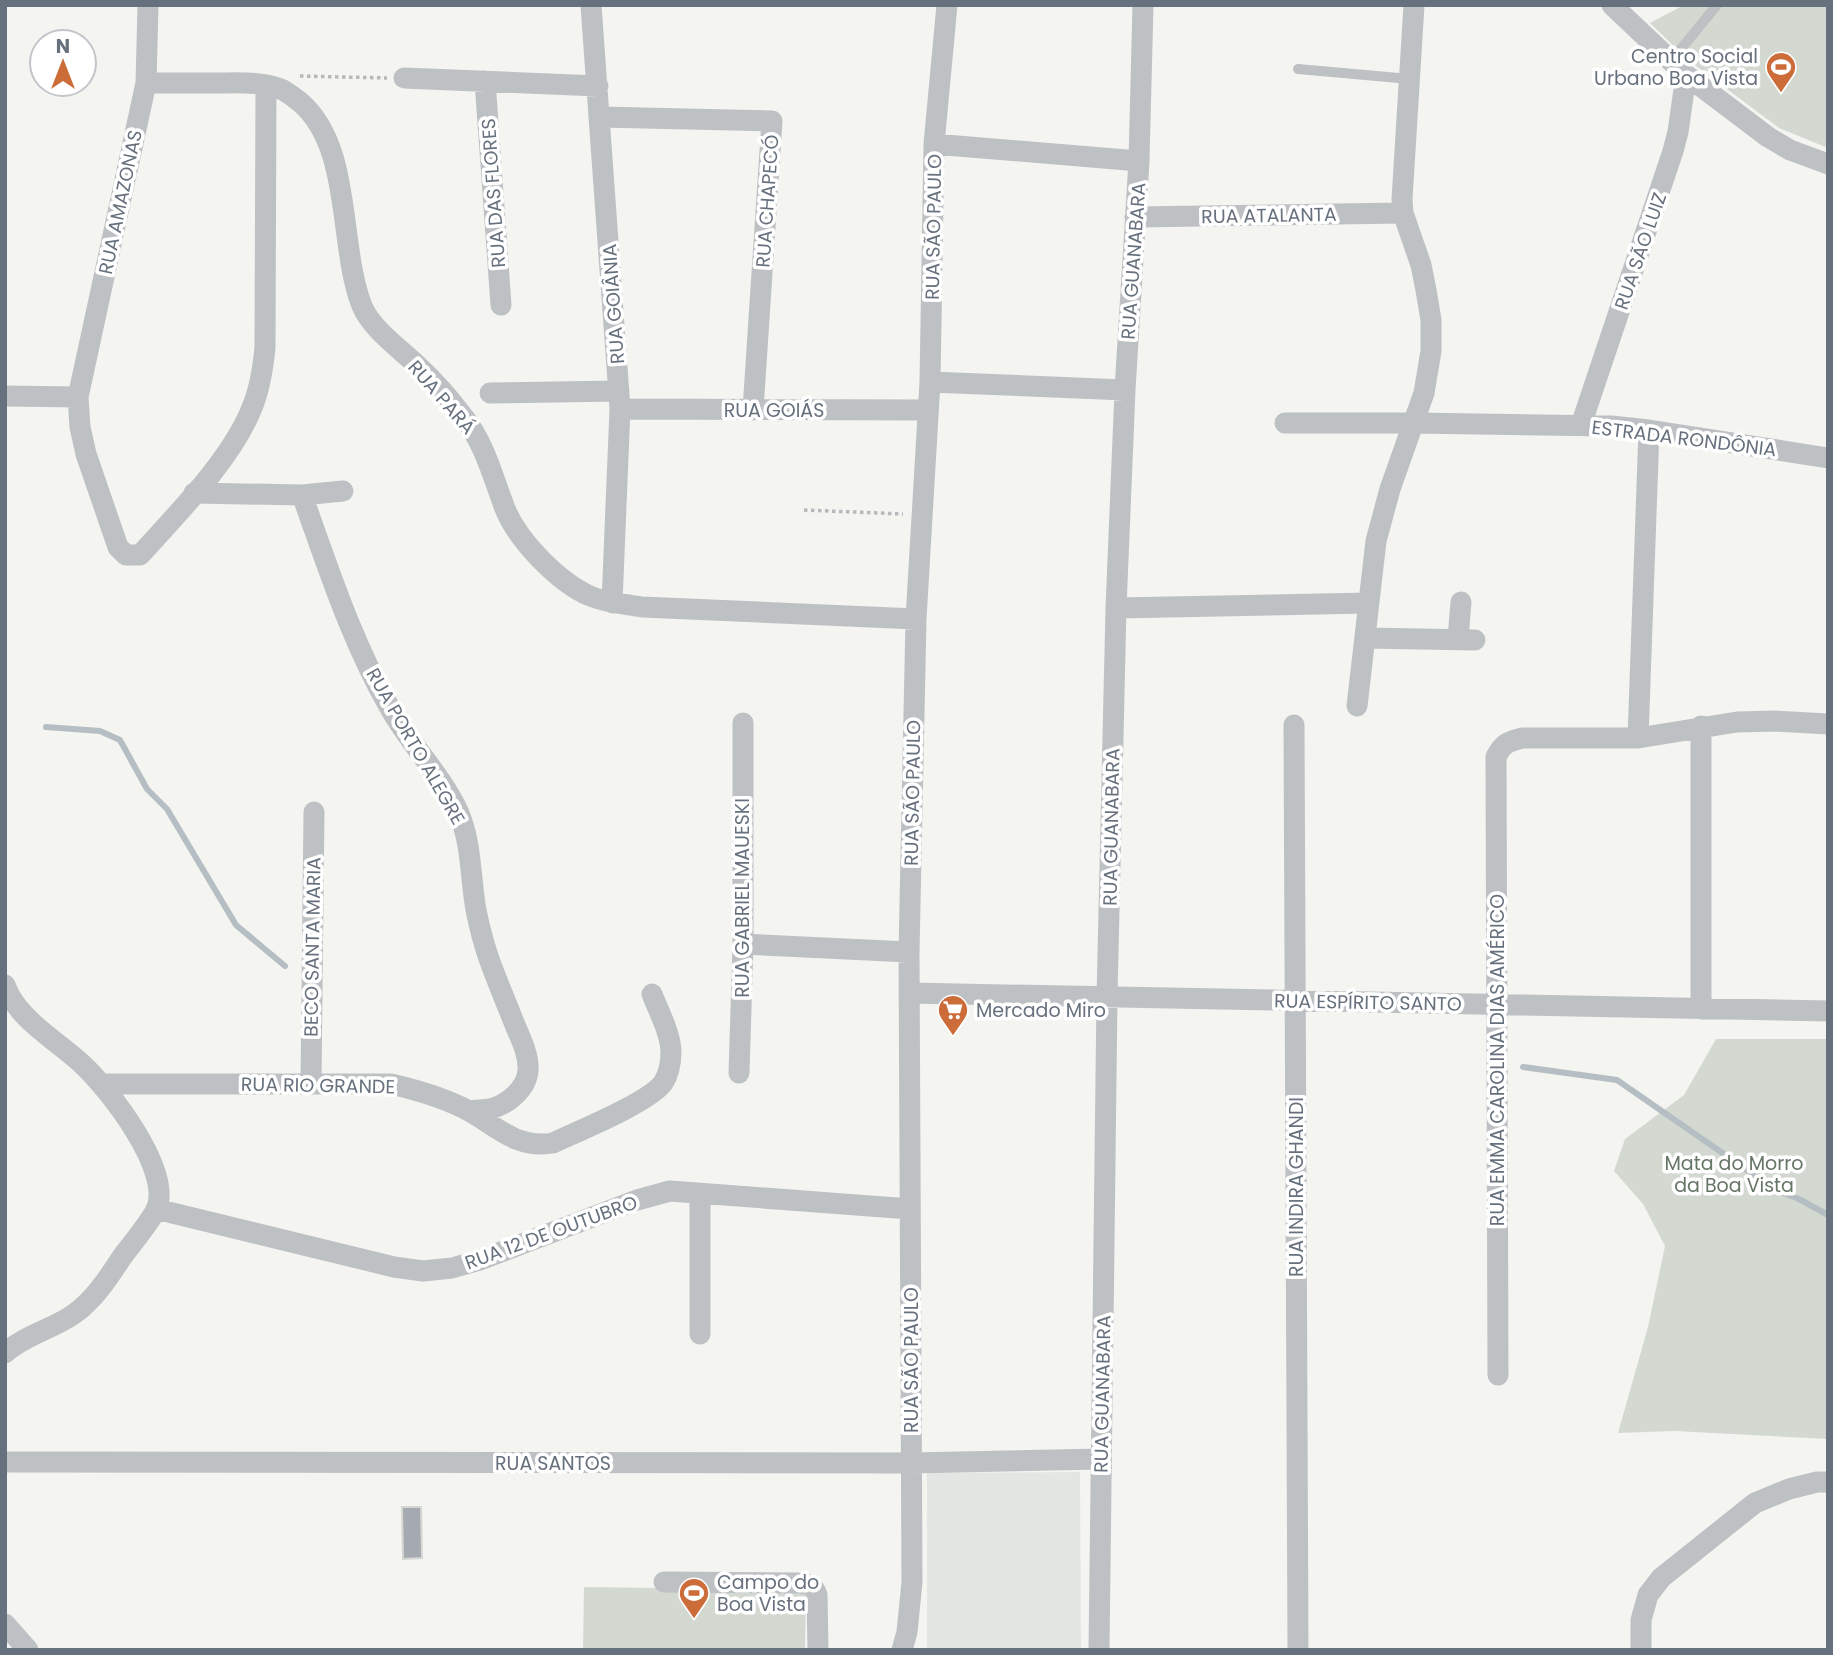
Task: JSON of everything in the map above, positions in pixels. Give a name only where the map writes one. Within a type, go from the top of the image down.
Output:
[{"type":"street","name":"RUA AMAZONAS","points":[[148,5],[146,83],[78,397],[80,427],[86,454],[118,547],[126,555],[140,555],[194,494]]},
{"type":"street","name":"RUA GOIÂNIA","points":[[592,5],[619,400],[612,603]]},
{"type":"street","name":"RUA SÃO PAULO","points":[[902,1650],[911,1606],[912,1582],[909,952],[916,619],[929,410],[934,144],[947,5]]},
{"type":"street","name":"RUA GUANABARA","points":[[1099,1650],[1107,997],[1116,608],[1125,390],[1139,161],[1143,5]]},
{"type":"street","points":[[1357,706],[1376,541],[1424,393],[1432,351],[1431,320],[1421,265],[1403,213],[1402,199],[1414,5]]},
{"type":"street","points":[[1612,5],[1679,68],[1768,136],[1790,150],[1828,164]]},
{"type":"street","name":"RUA SÃO LUIZ","points":[[1581,425],[1673,151],[1683,107],[1679,68]]},
{"type":"street","points":[[404,78],[598,86]]},
{"type":"street","name":"RUA DAS FLORES","points":[[485,81],[501,305]]},
{"type":"street","name":"RUA PARÁ","points":[[146,83],[266,85],[283,90],[301,103],[316,120],[328,140],[337,175],[355,288],[364,310],[375,326],[422,370],[465,418],[490,463],[505,509],[514,525],[530,546],[565,580],[590,596],[612,603],[683,610],[916,619]]},
{"type":"street","points":[[194,494],[237,438],[251,412],[263,367],[266,85]]},
{"type":"street","name":"RUA CHAPECÓ","points":[[600,117],[772,121],[752,410]]},
{"type":"street","points":[[934,144],[1139,161]]},
{"type":"street","name":"RUA ATALANTA","points":[[1135,217],[1403,213]]},
{"type":"street","points":[[930,382],[1125,390]]},
{"type":"street","name":"RUA GOIÁS","points":[[490,393],[752,410],[929,410]]},
{"type":"street","points":[[5,396],[78,397]]},
{"type":"street","name":"ESTRADA RONDÔNIA","points":[[1284,424],[1581,425],[1649,430],[1828,458]]},
{"type":"street","points":[[1649,430],[1638,738],[1737,722],[1828,724]]},
{"type":"street","points":[[194,494],[302,495],[343,491]]},
{"type":"street","name":"RUA PORTO ALEGRE","points":[[302,495],[338,594],[374,679],[403,729],[457,810],[465,831],[482,934],[526,1056],[528,1071],[525,1084],[517,1094],[491,1109],[468,1111]]},
{"type":"street","points":[[1365,638],[1466,640],[1461,602]]},
{"type":"street","points":[[1116,608],[1369,603]]},
{"type":"street","name":"RUA GABRIEL MAUESKI","points":[[739,1073],[743,944],[743,723]]},
{"type":"street","name":"RUA INDIRA GHANDI","points":[[1294,725],[1298,1650]]},
{"type":"street","points":[[1701,726],[1701,1009]]},
{"type":"street","name":"RUA EMMA CAROLINA DIAS AMÉRICO","points":[[1498,1375],[1496,757],[1501,747],[1522,738],[1638,738]]},
{"type":"street","name":"BECO SANTA MARIA","points":[[311,1083],[314,811]]},
{"type":"street","points":[[743,944],[909,952]]},
{"type":"street","points":[[5,985],[16,1006],[102,1084],[132,1126],[150,1159],[157,1177],[159,1195],[156,1209],[91,1299],[62,1322],[30,1336],[5,1353]]},
{"type":"street","name":"RUA ESPÍRITO SANTO","points":[[909,993],[1828,1011]]},
{"type":"street","name":"RUA RIO GRANDE","points":[[102,1084],[391,1084],[427,1094],[468,1111],[526,1143],[553,1143],[633,1104],[663,1082],[669,1068],[671,1049],[652,994]]},
{"type":"street","name":"RUA 12 DE OUTUBRO","points":[[156,1209],[394,1267],[424,1271],[452,1268],[480,1260],[655,1194],[670,1191],[910,1209]]},
{"type":"street","points":[[700,1194],[700,1334]]},
{"type":"street","name":"RUA SANTOS","points":[[5,1462],[912,1463],[1101,1459]]},
{"type":"street","points":[[1642,1650],[1641,1620],[1648,1595],[1661,1578],[1755,1503],[1789,1489],[1828,1482]]},
{"type":"street","points":[[664,1581],[809,1584],[815,1588],[817,1595],[818,1650]]},
{"type":"street","points":[[5,1624],[28,1650]]},
{"type":"lane","points":[[1679,68],[1717,5]]},
{"type":"lane","points":[[1298,69],[1410,79]]},
{"type":"path","points":[[295,76],[404,78]]},
{"type":"path","points":[[804,510],[922,515]]},
{"type":"shaded area","points":[[1080,1472],[1081,1650],[927,1650],[927,1473]]},
{"type":"green space","name":"Centro Social Urbano Boa Vista","points":[[1684,5],[1828,5],[1828,148],[1779,128],[1688,60],[1650,23]]},
{"type":"green space","name":"Mata do Morro da Boa Vista","points":[[1716,1039],[1828,1039],[1828,1439],[1675,1431],[1618,1433],[1648,1327],[1665,1246],[1643,1204],[1614,1171],[1625,1139],[1684,1095]]},
{"type":"green space","name":"Campo do Boa Vista","points":[[584,1587],[806,1590],[805,1650],[583,1650]]},
{"type":"building","points":[[402,1507],[421,1507],[422,1558],[403,1559]]},
{"type":"waterway","points":[[46,727],[100,731],[120,740],[147,789],[167,809],[236,925],[285,966]]},
{"type":"waterway","points":[[1523,1067],[1617,1080],[1776,1190],[1828,1215]]},
{"type":"place","name":"Centro Social Urbano Boa Vista","points":[[1781,94]]},
{"type":"place","name":"Mercado Miro","points":[[953,1037]]},
{"type":"place","name":"Campo do Boa Vista","points":[[694,1620]]}]
